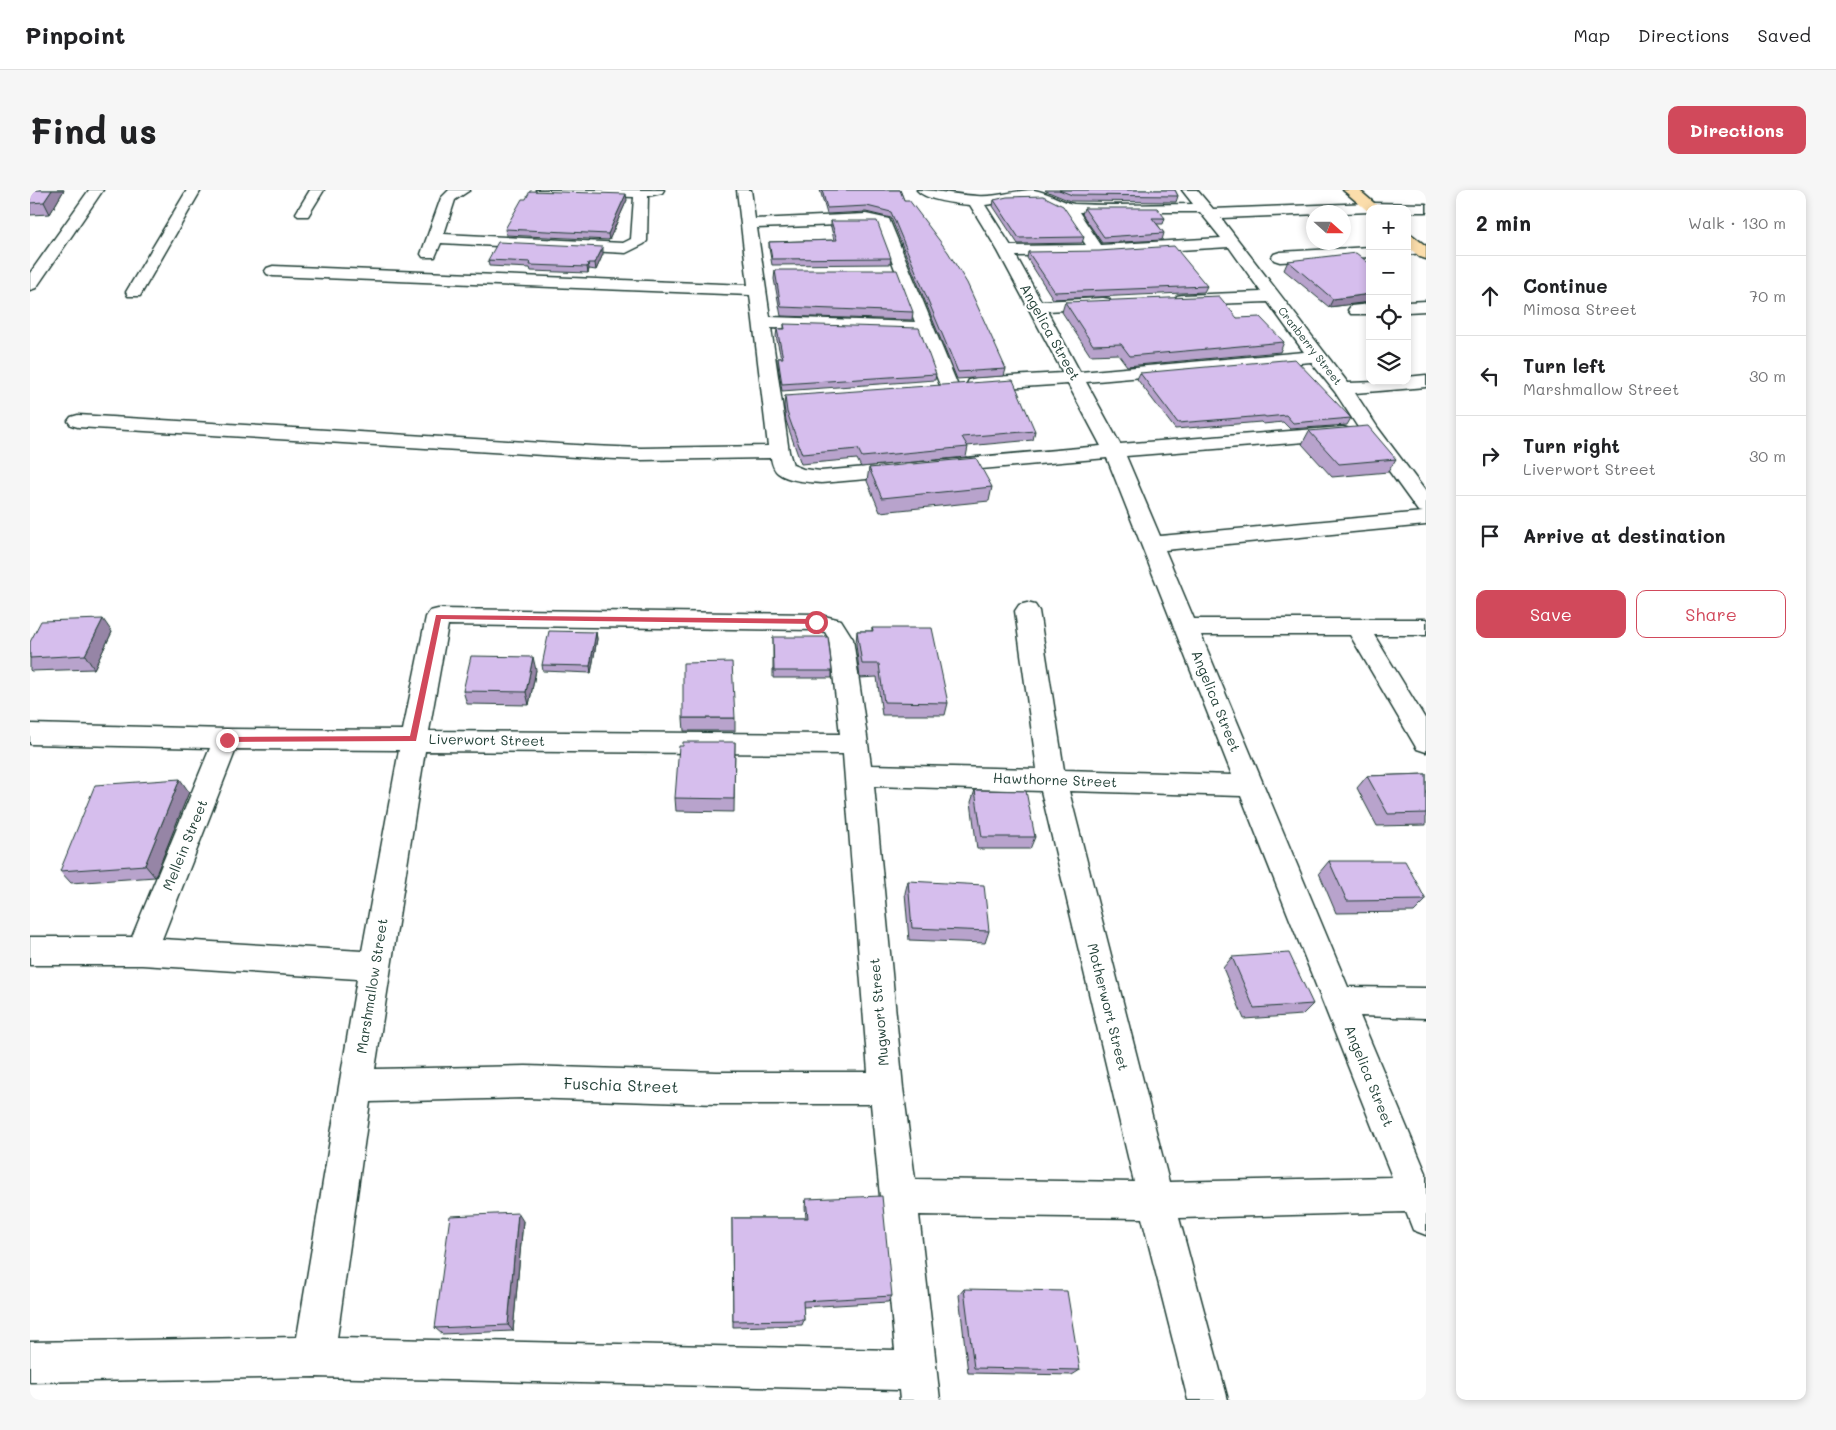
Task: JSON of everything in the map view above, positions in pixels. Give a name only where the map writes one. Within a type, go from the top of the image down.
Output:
[{"type":"main road","points":[[1350,190],[1369,205]]},
{"type":"street","points":[[30,286],[96,190]]},
{"type":"street","points":[[134,292],[194,190]]},
{"type":"street","points":[[303,213],[318,190]]},
{"type":"street","points":[[421,277],[448,198],[454,193],[463,190]]},
{"type":"street","points":[[543,190],[641,193],[657,190]]},
{"type":"street","points":[[744,190],[762,322],[781,398],[779,452],[784,468],[790,472],[814,477],[834,477],[1114,451],[1370,431]]},
{"type":"street","points":[[924,190],[949,198],[974,200],[1007,197],[1022,191],[1046,197],[1068,208],[1207,211],[1366,208]]},
{"type":"street","name":"Cranberry Street","points":[[1189,190],[1233,242],[1316,356],[1344,389],[1370,431],[1426,506]]},
{"type":"street","points":[[434,238],[626,248],[639,241],[641,193]]},
{"type":"street","name":"Angelica Street","points":[[974,200],[1006,252],[1114,451],[1154,544],[1185,627],[1421,1206]]},
{"type":"street","points":[[1068,208],[1097,250]]},
{"type":"street","points":[[1411,208],[1426,208]]},
{"type":"street","points":[[748,224],[876,220],[884,222],[887,226],[897,271],[926,328],[950,386]]},
{"type":"street","points":[[1006,252],[1097,250],[1233,242]]},
{"type":"street","points":[[1280,257],[1366,252]]},
{"type":"street","points":[[273,271],[421,277],[756,281],[774,272]]},
{"type":"street","points":[[1163,301],[1272,297]]},
{"type":"street","points":[[1035,306],[1124,302]]},
{"type":"street","points":[[1411,307],[1426,306]]},
{"type":"street","points":[[762,322],[926,328]]},
{"type":"street","points":[[931,387],[1074,378],[1316,356]]},
{"type":"street","points":[[1344,389],[1426,381]]},
{"type":"street","points":[[78,421],[612,453],[779,452]]},
{"type":"street","points":[[1154,544],[1426,518]]},
{"type":"street","name":"Motherwort Street","points":[[1027,611],[1052,779],[1156,1200],[1208,1400]]},
{"type":"street","name":"Mugwort Street","points":[[438,616],[816,622],[833,626],[841,639],[859,776],[886,1088],[918,1385]]},
{"type":"street","name":"Marshmallow Street","points":[[314,1358],[374,966],[413,739],[438,616]]},
{"type":"street","points":[[1185,627],[1426,627]]},
{"type":"street","points":[[1357,627],[1426,742]]},
{"type":"street","name":"Liverwort Street","points":[[30,734],[227,740],[413,739],[854,744]]},
{"type":"street","name":"Mellein Street","points":[[142,952],[227,740]]},
{"type":"street","name":"Hawthorne Street","points":[[859,776],[1052,779],[1251,786]]},
{"type":"street","points":[[30,951],[142,952],[374,966]]},
{"type":"street","points":[[1339,1001],[1426,1002]]},
{"type":"street","name":"Fuschia Street","points":[[356,1086],[526,1082],[717,1088],[886,1088]]},
{"type":"street","points":[[899,1197],[1421,1206]]},
{"type":"street","points":[[30,1362],[314,1358],[918,1385]]},
{"type":"building","points":[[30,190],[52,190],[44,202],[30,203]]},
{"type":"building","points":[[822,190],[900,190],[904,200],[909,200],[948,252],[967,283],[1006,369],[958,372],[891,212],[867,206],[827,208]]},
{"type":"building","points":[[1059,190],[1175,190],[1178,196],[1072,195]]},
{"type":"building","points":[[530,191],[626,194],[608,234],[505,229],[522,199],[526,199]]},
{"type":"building","points":[[1043,196],[1063,206],[1084,237],[1019,238],[994,200],[1007,197]]},
{"type":"building","points":[[1084,208],[1157,208],[1165,218],[1152,218],[1164,233],[1104,237]]},
{"type":"building","points":[[831,221],[877,221],[891,258],[772,259],[769,242],[837,240]]},
{"type":"building","points":[[498,242],[603,247],[595,263],[588,263],[587,267],[530,265],[531,262],[488,260]]},
{"type":"building","points":[[1174,246],[1207,286],[1055,292],[1028,252],[1099,251]]},
{"type":"building","points":[[1356,253],[1366,261],[1366,295],[1333,299],[1288,261]]},
{"type":"building","points":[[775,270],[897,270],[913,312],[781,307]]},
{"type":"building","points":[[1219,296],[1237,318],[1260,317],[1284,342],[1130,356],[1121,344],[1093,345],[1065,302]]},
{"type":"building","points":[[784,324],[919,328],[936,374],[782,384],[778,358],[783,358],[777,329],[785,329]]},
{"type":"building","points":[[1295,359],[1351,418],[1293,423],[1286,415],[1178,423],[1140,373]]},
{"type":"building","points":[[1013,380],[1035,431],[962,437],[968,447],[862,457],[858,449],[802,454],[787,412],[785,396]]},
{"type":"building","points":[[1368,426],[1396,459],[1339,464],[1309,431]]},
{"type":"building","points":[[976,458],[992,487],[882,498],[869,468]]},
{"type":"building","points":[[103,619],[85,655],[30,658],[30,642],[41,621]]},
{"type":"building","points":[[872,628],[932,628],[948,703],[884,702],[879,664],[862,664],[857,631],[873,631]]},
{"type":"building","points":[[549,631],[596,632],[590,666],[542,665]]},
{"type":"building","points":[[773,637],[828,637],[832,671],[774,671]]},
{"type":"building","points":[[471,656],[533,657],[526,692],[463,691]]},
{"type":"building","points":[[732,662],[735,718],[683,718],[683,663]]},
{"type":"building","points":[[683,742],[735,742],[734,799],[675,798],[679,746],[683,746]]},
{"type":"building","points":[[1426,774],[1426,813],[1388,814],[1367,776]]},
{"type":"building","points":[[180,779],[145,865],[60,871],[95,785]]},
{"type":"building","points":[[975,790],[1026,791],[1035,837],[982,837]]},
{"type":"building","points":[[1329,861],[1405,861],[1426,900],[1347,901]]},
{"type":"building","points":[[908,881],[984,885],[989,931],[912,928]]},
{"type":"building","points":[[1289,953],[1313,1004],[1254,1008],[1232,957]]},
{"type":"building","points":[[882,1196],[892,1296],[803,1301],[804,1320],[733,1321],[732,1218],[808,1218],[806,1199]]},
{"type":"building","points":[[518,1213],[508,1325],[435,1328],[450,1216]]},
{"type":"building","points":[[964,1289],[1067,1291],[1080,1370],[974,1368]]},
{"type":"route","points":[[227,740],[413,739],[438,616],[816,622]]}]
